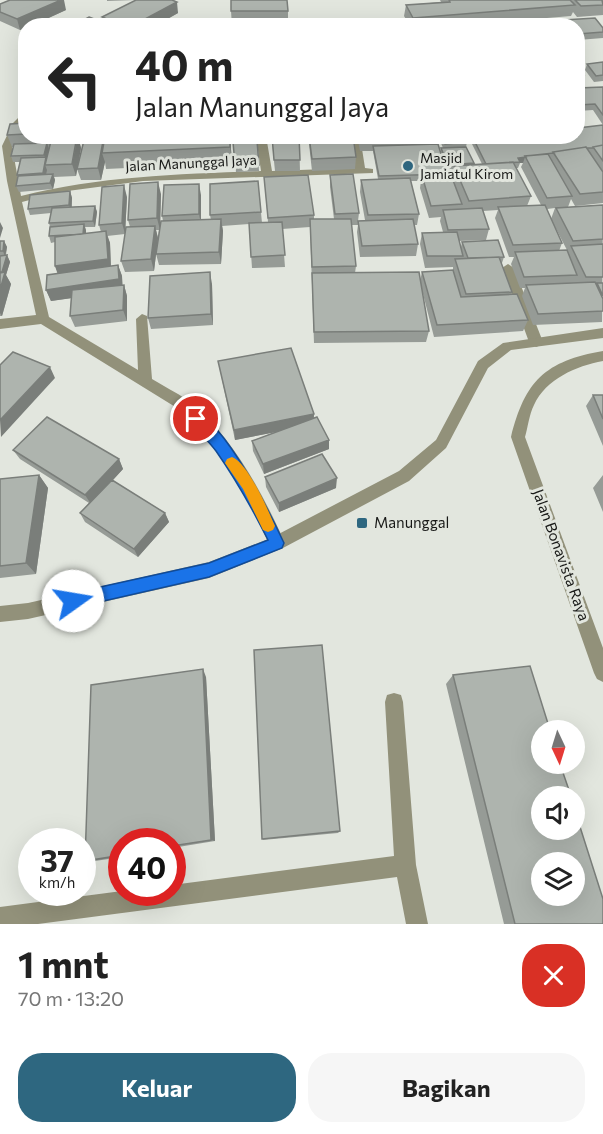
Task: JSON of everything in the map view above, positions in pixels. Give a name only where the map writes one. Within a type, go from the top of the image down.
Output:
[{"type":"street","points":[[18,123],[8,146],[16,200],[43,319]]},
{"type":"street","points":[[262,144],[267,174]]},
{"type":"street","name":"Jalan Manunggal Jaya","points":[[16,200],[60,189],[143,178],[365,171],[357,144]]},
{"type":"street","points":[[508,268],[536,342]]},
{"type":"street","points":[[0,324],[43,319],[182,404],[211,433],[248,485],[277,543]]},
{"type":"street","points":[[142,319],[145,382]]},
{"type":"street","points":[[0,614],[28,611],[209,570],[277,543],[404,476],[441,444],[483,365],[508,346],[603,333]]},
{"type":"street","name":"Jalan Bonavista Raya","points":[[603,356],[584,359],[564,368],[544,383],[528,401],[518,437],[603,673]]},
{"type":"street","points":[[394,702],[405,865],[417,924]]},
{"type":"street","points":[[0,918],[405,865]]},
{"type":"building","points":[[10,0],[61,0],[17,19],[0,12],[0,4]]},
{"type":"building","points":[[136,0],[177,2],[147,18],[102,17]]},
{"type":"building","points":[[231,0],[287,0],[288,11],[231,11]]},
{"type":"building","points":[[449,0],[570,0],[575,5],[413,18],[406,5],[450,2]]},
{"type":"building","points":[[575,0],[602,0],[603,5],[581,6]]},
{"type":"building","points":[[595,18],[603,28],[603,32],[585,33],[585,19]]},
{"type":"building","points":[[603,62],[603,75],[596,76],[587,64]]},
{"type":"building","points":[[603,87],[603,115],[595,104],[585,105],[585,88]]},
{"type":"building","points":[[10,124],[18,124],[18,134],[7,135]]},
{"type":"building","points":[[603,125],[603,145],[525,156],[518,158],[520,162],[486,164],[476,144],[585,144],[585,127]]},
{"type":"building","points":[[14,144],[47,144],[44,155],[11,156]]},
{"type":"building","points":[[50,144],[76,144],[72,164],[45,165]]},
{"type":"building","points":[[83,144],[102,144],[98,168],[77,169]]},
{"type":"building","points":[[104,144],[230,144],[230,147],[102,153]]},
{"type":"building","points":[[233,144],[257,144],[259,165],[235,165]]},
{"type":"building","points":[[273,144],[299,144],[300,160],[274,160]]},
{"type":"building","points":[[310,144],[354,144],[356,157],[312,159]]},
{"type":"building","name":"Masjid Jamiatul Kirom","points":[[438,144],[447,174],[379,176],[373,146]]},
{"type":"building","points":[[603,145],[603,161],[593,147]]},
{"type":"building","points":[[466,147],[474,163],[448,165],[441,148]]},
{"type":"building","points":[[586,147],[603,172],[603,192],[580,194],[553,152]]},
{"type":"building","points":[[548,154],[572,196],[547,198],[525,156]]},
{"type":"building","points":[[46,157],[43,173],[17,175],[21,158]]},
{"type":"building","points":[[513,162],[531,196],[469,201],[454,166]]},
{"type":"building","points":[[53,174],[50,183],[16,186],[18,176]]},
{"type":"building","points":[[353,174],[359,213],[335,214],[330,175]]},
{"type":"building","points":[[308,175],[314,215],[268,218],[264,177]]},
{"type":"building","points":[[451,175],[462,204],[431,206],[422,176]]},
{"type":"building","points":[[410,178],[419,214],[368,215],[361,180]]},
{"type":"building","points":[[258,181],[261,212],[210,215],[210,184]]},
{"type":"building","points":[[158,182],[157,218],[128,220],[130,184]]},
{"type":"building","points":[[199,184],[199,214],[162,216],[164,185]]},
{"type":"building","points":[[124,185],[122,223],[99,225],[102,187]]},
{"type":"building","points":[[70,191],[69,205],[28,209],[30,195]]},
{"type":"building","points":[[545,205],[562,243],[513,245],[498,207]]},
{"type":"building","points":[[603,205],[603,239],[573,241],[556,208]]},
{"type":"building","points":[[95,206],[93,221],[49,223],[52,208]]},
{"type":"building","points":[[482,208],[489,229],[448,230],[443,210]]},
{"type":"building","points":[[221,219],[219,252],[156,254],[161,221]]},
{"type":"building","points":[[310,219],[351,219],[356,266],[312,267]]},
{"type":"building","points":[[413,219],[418,244],[362,246],[358,221]]},
{"type":"building","points":[[282,222],[285,255],[251,257],[249,223]]},
{"type":"building","points":[[84,224],[83,234],[49,236],[50,227]]},
{"type":"building","points":[[155,226],[151,259],[121,261],[126,227]]},
{"type":"building","points":[[106,231],[108,259],[55,266],[55,237]]},
{"type":"building","points":[[457,232],[463,256],[427,256],[422,233]]},
{"type":"building","points":[[498,240],[504,257],[468,258],[462,242]]},
{"type":"building","points":[[0,241],[4,241],[3,251],[0,251]]},
{"type":"building","points":[[603,244],[603,277],[586,277],[571,246]]},
{"type":"building","points":[[567,250],[577,275],[524,277],[515,252]]},
{"type":"building","points":[[7,255],[2,272],[0,272],[0,256]]},
{"type":"building","points":[[499,257],[512,292],[466,294],[455,259]]},
{"type":"building","points":[[118,265],[119,279],[46,290],[47,275]]},
{"type":"building","points":[[453,270],[461,297],[517,294],[528,320],[437,325],[422,272]]},
{"type":"building","points":[[5,272],[0,290],[0,273]]},
{"type":"building","points":[[210,272],[211,314],[148,318],[150,276]]},
{"type":"building","points":[[419,272],[429,331],[314,332],[312,273]]},
{"type":"building","points":[[595,282],[603,299],[603,311],[538,314],[526,285]]},
{"type":"building","points":[[597,283],[603,283],[603,296]]},
{"type":"building","points":[[124,285],[123,310],[70,316],[72,290]]},
{"type":"building","points":[[291,348],[314,414],[234,430],[218,361]]},
{"type":"building","points":[[13,352],[50,367],[0,420],[0,365]]},
{"type":"building","points":[[593,395],[603,395],[603,419]]},
{"type":"building","points":[[47,417],[119,459],[85,495],[13,450]]},
{"type":"building","points":[[317,417],[329,440],[263,464],[252,441]]},
{"type":"building","points":[[322,454],[337,478],[279,503],[265,477]]},
{"type":"building","points":[[39,475],[26,563],[0,566],[0,479]]},
{"type":"building","points":[[112,480],[165,513],[134,549],[80,513]]},
{"type":"building","points":[[322,645],[340,831],[262,839],[254,650]]},
{"type":"building","points":[[530,666],[547,720],[531,720],[531,774],[563,774],[568,786],[531,786],[531,840],[584,840],[603,899],[603,924],[515,924],[453,675]]},
{"type":"building","points":[[203,669],[211,840],[186,844],[186,828],[108,828],[108,857],[96,859],[96,828],[86,828],[91,685]]},
{"type":"slow traffic","points":[[232,463],[248,485],[268,526]]},
{"type":"place","name":"Masjid Jamiatul Kirom","points":[[408,166]]},
{"type":"place","name":"Manunggal","points":[[362,523]]},
{"type":"route","points":[[73,601],[209,570],[277,543],[248,485],[211,433],[196,419]]}]
